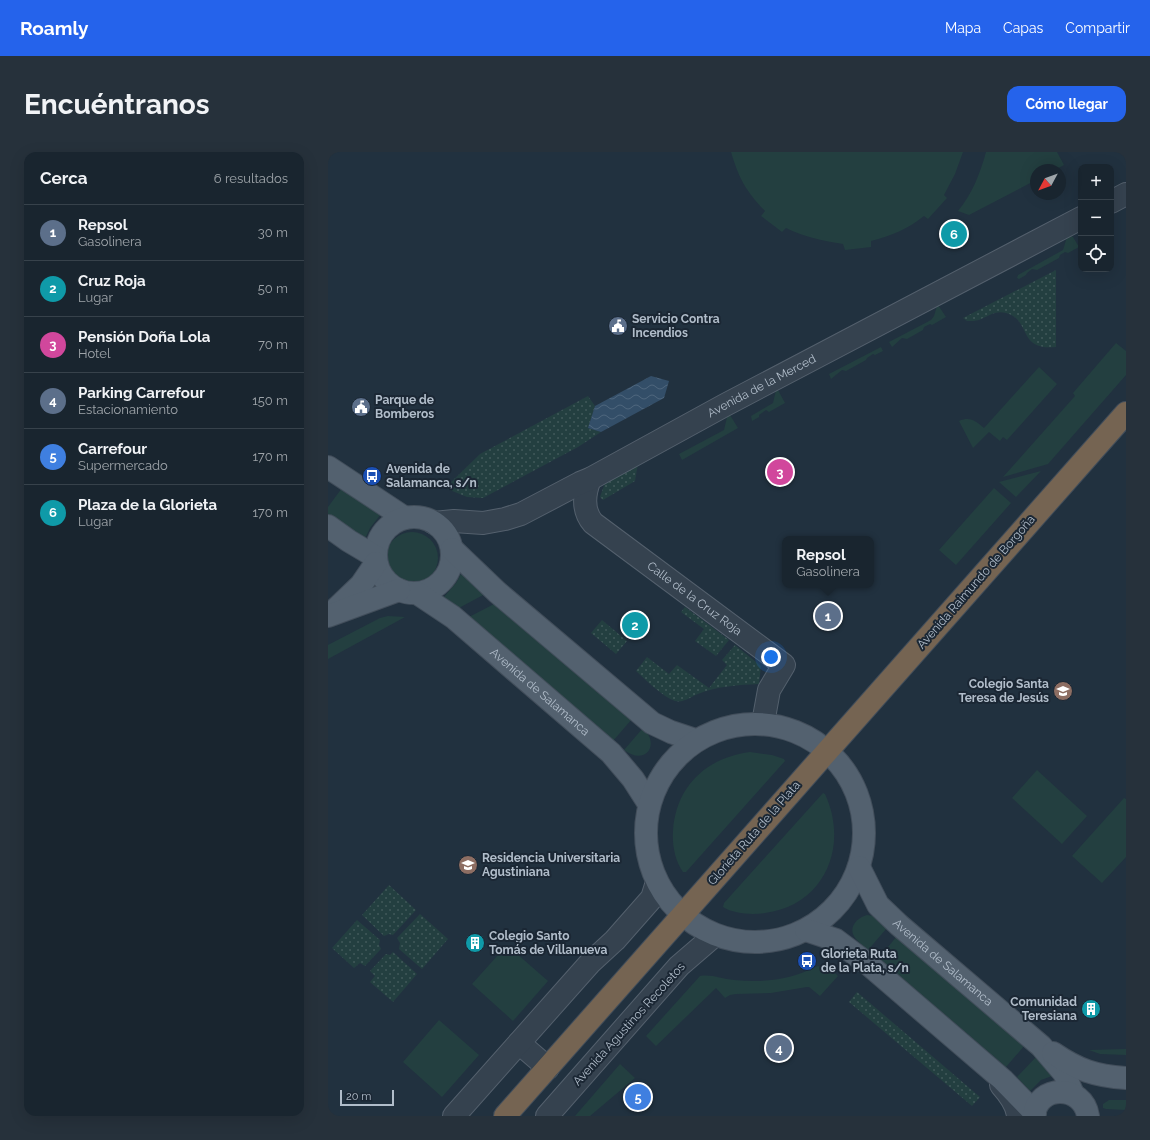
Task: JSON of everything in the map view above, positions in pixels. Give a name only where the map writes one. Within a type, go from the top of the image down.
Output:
[{"type":"highway","name":"Avenida Raimundo de Borgoña","points":[[826,751],[1126,412]]},
{"type":"highway","name":"Glorieta Ruta de la Plata","points":[[682,914],[826,751]]},
{"type":"highway","points":[[505,1116],[682,914]]},
{"type":"main road","points":[[328,467],[405,518]]},
{"type":"main road","points":[[330,615],[361,585],[376,560],[379,540],[384,532],[397,521],[405,518],[415,517],[425,519],[434,523],[446,534],[452,549],[498,592],[652,723],[671,732],[695,740]]},
{"type":"main road","points":[[328,526],[376,560],[379,571],[384,579],[408,592]]},
{"type":"main road","points":[[330,615],[408,592],[427,591],[437,586],[450,570],[452,549]]},
{"type":"main road","name":"Avenida de Salamanca","points":[[408,592],[453,617],[611,753],[633,779],[648,804]]},
{"type":"main road","points":[[763,723],[798,732],[826,751],[840,766],[853,785],[861,809],[864,838],[859,867],[846,893],[826,916],[806,930],[775,940],[745,942],[715,935],[697,926],[682,914],[669,901],[657,882],[646,846],[648,804],[665,768],[695,740],[731,725],[763,723]]},
{"type":"main road","name":"Avenida de Salamanca","points":[[859,867],[878,905],[1041,1046],[1064,1073],[1075,1095],[1085,1107],[1088,1116]]},
{"type":"main road","points":[[806,930],[836,940],[868,964],[1004,1080],[1026,1115],[1052,1093],[1059,1092],[1075,1095],[1090,1091],[1126,1091]]},
{"type":"main road","name":"Avenida de Salamanca","points":[[1041,1046],[1083,1070],[1105,1076],[1126,1078]]},
{"type":"street","points":[[1114,200],[1126,194]]},
{"type":"street","name":"Avenida de la Merced","points":[[434,523],[454,521],[483,523],[521,514],[590,479],[725,405],[1078,220]]},
{"type":"street","name":"Calle de la Cruz Roja","points":[[590,479],[584,500],[585,510],[593,523],[784,665],[769,690],[763,723]]},
{"type":"street","points":[[454,1116],[590,963],[632,922],[652,898],[657,882]]},
{"type":"street","name":"Avenida Agustinos Recoletos","points":[[547,1116],[679,966],[715,935]]},
{"type":"street","points":[[519,1043],[548,1068]]},
{"type":"green space","points":[[731,152],[963,152],[955,174],[944,195],[947,198],[928,219],[924,216],[899,232],[871,241],[871,247],[845,250],[843,244],[828,242],[800,234],[786,228],[782,232],[761,216],[765,211],[744,184],[737,170]]},
{"type":"green space","points":[[986,152],[1057,152],[1063,164],[1030,164],[1030,183],[969,215],[958,211],[967,198],[981,168]]},
{"type":"green space","points":[[1070,235],[1073,237],[1078,248],[1068,253],[1065,252],[1060,255],[1059,258],[1037,270],[1032,269],[1026,275],[1019,279],[1017,278],[1018,275],[1063,250],[1067,237]]},
{"type":"green space","points":[[1056,270],[1056,347],[1044,347],[1035,344],[1030,340],[1019,322],[1014,317],[1006,313],[995,313],[974,321],[967,321],[963,318]]},
{"type":"green space","points":[[938,305],[946,317],[932,325],[930,324],[924,327],[923,330],[907,339],[902,338],[892,347],[889,342],[931,320]]},
{"type":"green space","points":[[1116,343],[1126,351],[1126,375],[1048,464],[1003,477],[1075,396],[1073,393]]},
{"type":"green space","points":[[881,347],[883,351],[875,355],[873,354],[866,360],[846,371],[842,370],[831,379],[829,374]]},
{"type":"green space","points":[[1039,367],[1057,384],[1007,440],[1003,437],[1000,441],[989,432],[973,448],[959,421],[970,419],[984,428]]},
{"type":"green space","points":[[776,390],[778,390],[785,403],[769,412],[766,410],[752,421],[751,416],[773,403]]},
{"type":"green space","points":[[588,396],[595,406],[588,428],[601,432],[578,447],[483,498],[467,497],[445,488],[480,454]]},
{"type":"green space","points":[[730,415],[738,428],[682,460],[679,454],[724,430],[727,417]]},
{"type":"green space","points":[[638,463],[635,481],[603,500],[600,497],[606,480]]},
{"type":"green space","points":[[1041,471],[1016,497],[999,482]]},
{"type":"green space","points":[[342,488],[381,514],[370,528],[364,541],[328,514],[328,507]]},
{"type":"green space","points":[[994,488],[1011,503],[956,565],[939,550]]},
{"type":"green space","points":[[412,532],[422,534],[430,540],[436,548],[438,558],[436,568],[430,576],[422,582],[412,584],[402,582],[394,576],[388,568],[386,558],[388,548],[394,540],[402,534]]},
{"type":"green space","points":[[461,574],[485,594],[457,609],[444,597],[456,583]]},
{"type":"green space","points":[[496,603],[632,719],[613,741],[467,618]]},
{"type":"green space","points":[[685,607],[729,640],[716,656],[695,641],[704,629],[681,612]]},
{"type":"green space","points":[[388,616],[405,617],[328,659],[328,645],[380,618]]},
{"type":"green space","points":[[602,620],[627,641],[616,654],[591,633]]},
{"type":"green space","points":[[735,645],[761,666],[759,684],[736,685],[713,689],[684,700],[675,701],[665,696],[636,671],[647,657],[669,674],[677,665],[709,688],[727,665],[722,660]]},
{"type":"green space","points":[[643,728],[651,741],[648,751],[644,755],[638,756],[624,750]]},
{"type":"green space","points":[[750,752],[772,755],[784,759],[785,761],[686,872],[683,872],[675,853],[673,831],[675,815],[687,788],[696,777],[707,768],[734,755]]},
{"type":"green space","points":[[1037,770],[1087,816],[1062,844],[1012,798]]},
{"type":"green space","points":[[823,793],[825,794],[832,814],[834,833],[832,852],[826,870],[817,886],[803,898],[786,908],[765,913],[743,913],[732,911],[723,907],[724,903]]},
{"type":"green space","points":[[1124,798],[1126,799],[1126,857],[1102,883],[1072,856]]},
{"type":"green space","points":[[389,885],[416,910],[393,935],[389,934],[384,936],[362,915]]},
{"type":"green space","points":[[420,914],[448,939],[422,969],[399,949],[400,943],[397,938]]},
{"type":"green space","points":[[867,915],[874,916],[887,928],[868,950],[857,940],[852,931],[856,921]]},
{"type":"green space","points":[[357,920],[380,940],[379,945],[381,949],[365,966],[360,963],[354,968],[332,948]]},
{"type":"green space","points":[[897,936],[1025,1045],[1006,1067],[879,958]]},
{"type":"green space","points":[[507,945],[548,981],[513,1021],[472,984]]},
{"type":"green space","points":[[393,952],[417,974],[393,1002],[370,982],[375,976],[370,971],[386,954],[390,955]]},
{"type":"green space","points":[[818,966],[831,969],[838,976],[820,996],[807,987],[771,993],[736,994],[725,998],[716,988],[656,1046],[646,1036],[700,976],[745,981],[767,981],[797,975]]},
{"type":"green space","points":[[857,992],[980,1097],[972,1106],[849,1002]]},
{"type":"green space","points":[[439,1020],[479,1055],[442,1097],[403,1062]]},
{"type":"green space","points":[[1126,1049],[1126,1055],[1100,1054],[1089,1050]]},
{"type":"green space","points":[[1037,1056],[1052,1076],[1041,1080],[1030,1091],[1017,1077]]},
{"type":"green space","points":[[620,1064],[635,1078],[590,1116],[575,1116]]},
{"type":"green space","points":[[1109,1100],[1126,1100],[1126,1110],[1103,1108],[1103,1104]]},
{"type":"water","points":[[651,376],[669,381],[664,398],[601,432],[588,428],[595,406]]},
{"type":"place","name":"Plaza de la Glorieta","points":[[954,234]]},
{"type":"place","name":"Servicio Contra Incendios","points":[[618,326]]},
{"type":"place","name":"Parque de Bomberos","points":[[361,407]]},
{"type":"place","name":"Pensión Doña Lola","points":[[780,472]]},
{"type":"place","name":"Avenida de Salamanca, s/n","points":[[372,476]]},
{"type":"place","name":"Repsol","points":[[828,616]]},
{"type":"place","name":"Cruz Roja","points":[[635,625]]},
{"type":"place","name":"Colegio Santa Teresa de Jesús","points":[[1063,691]]},
{"type":"place","name":"Residencia Universitaria Agustiniana","points":[[468,865]]},
{"type":"place","name":"Colegio Santo Tomás de Villanueva","points":[[475,943]]},
{"type":"place","name":"Glorieta Ruta de la Plata, s/n","points":[[807,961]]},
{"type":"place","name":"Comunidad Teresiana","points":[[1091,1009]]},
{"type":"place","name":"Parking Carrefour","points":[[779,1048]]},
{"type":"place","name":"Carrefour","points":[[638,1097]]}]
